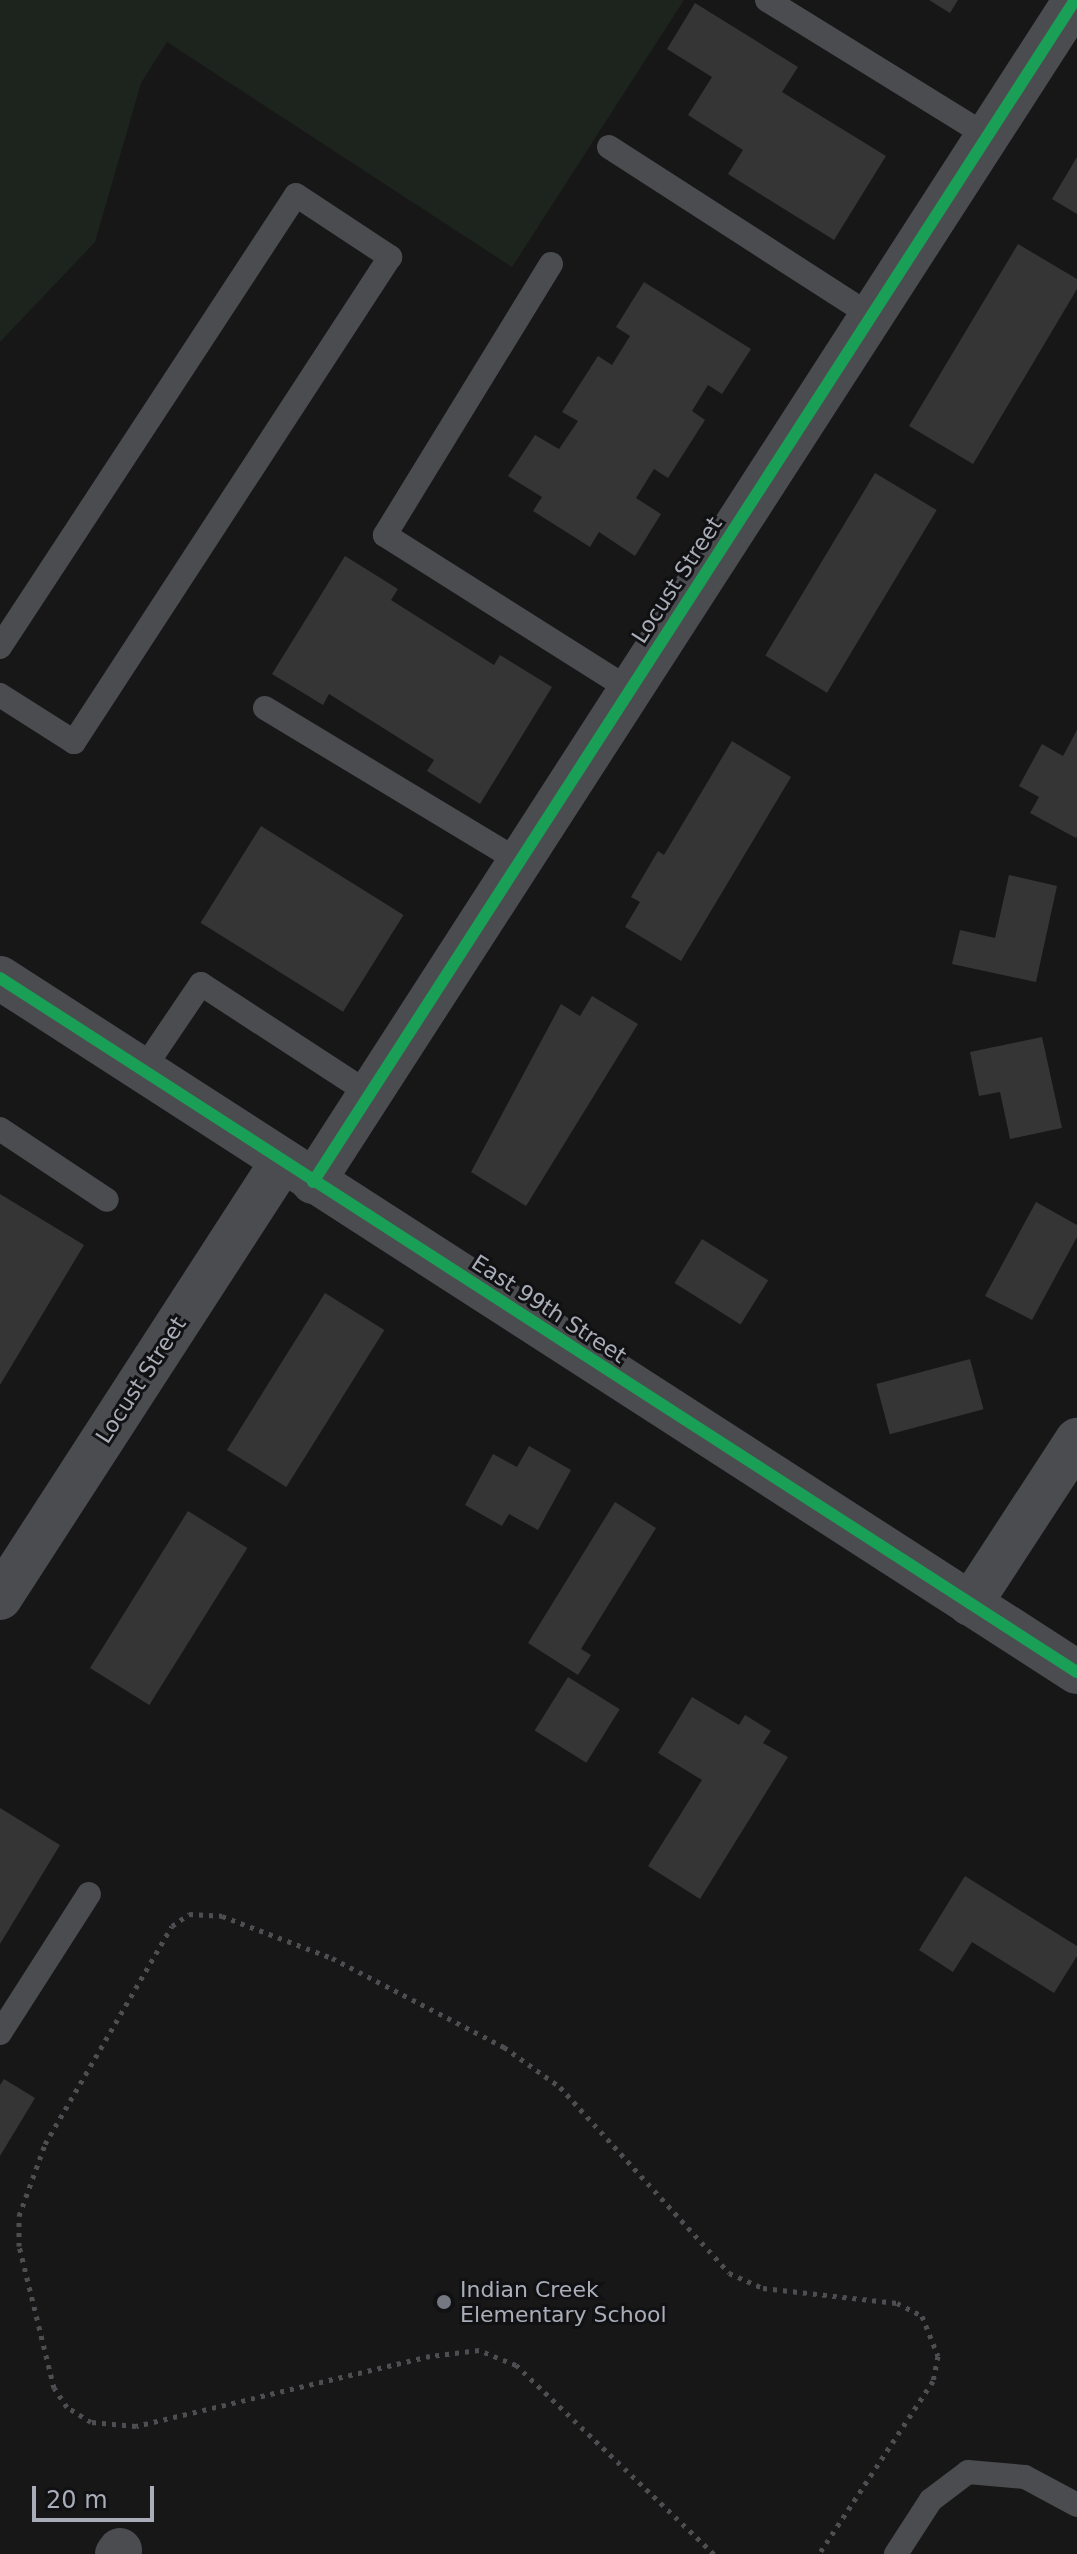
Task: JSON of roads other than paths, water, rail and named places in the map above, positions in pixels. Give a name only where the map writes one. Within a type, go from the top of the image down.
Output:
[{"type":"street","name":"Locust Street","points":[[0,1598],[298,1172],[370,1094],[1075,0]]},
{"type":"street","name":"East 99th Street","points":[[0,978],[1077,1672]]},
{"type":"street","points":[[970,1604],[1077,1440]]},
{"type":"lane","points":[[767,0],[987,136]]},
{"type":"lane","points":[[609,147],[871,316]]},
{"type":"lane","points":[[0,647],[296,195],[390,257],[74,742],[0,695]]},
{"type":"lane","points":[[551,264],[385,535],[630,690]]},
{"type":"lane","points":[[265,708],[520,862]]},
{"type":"lane","points":[[142,1071],[201,984],[370,1094]]},
{"type":"lane","points":[[0,1129],[107,1200]]},
{"type":"lane","points":[[0,2033],[89,1894]]},
{"type":"lane","points":[[896,2554],[931,2500],[968,2472],[1025,2477],[1077,2505]]},
{"type":"place","name":"Indian Creek Elementary School","points":[[444,2302]]}]
